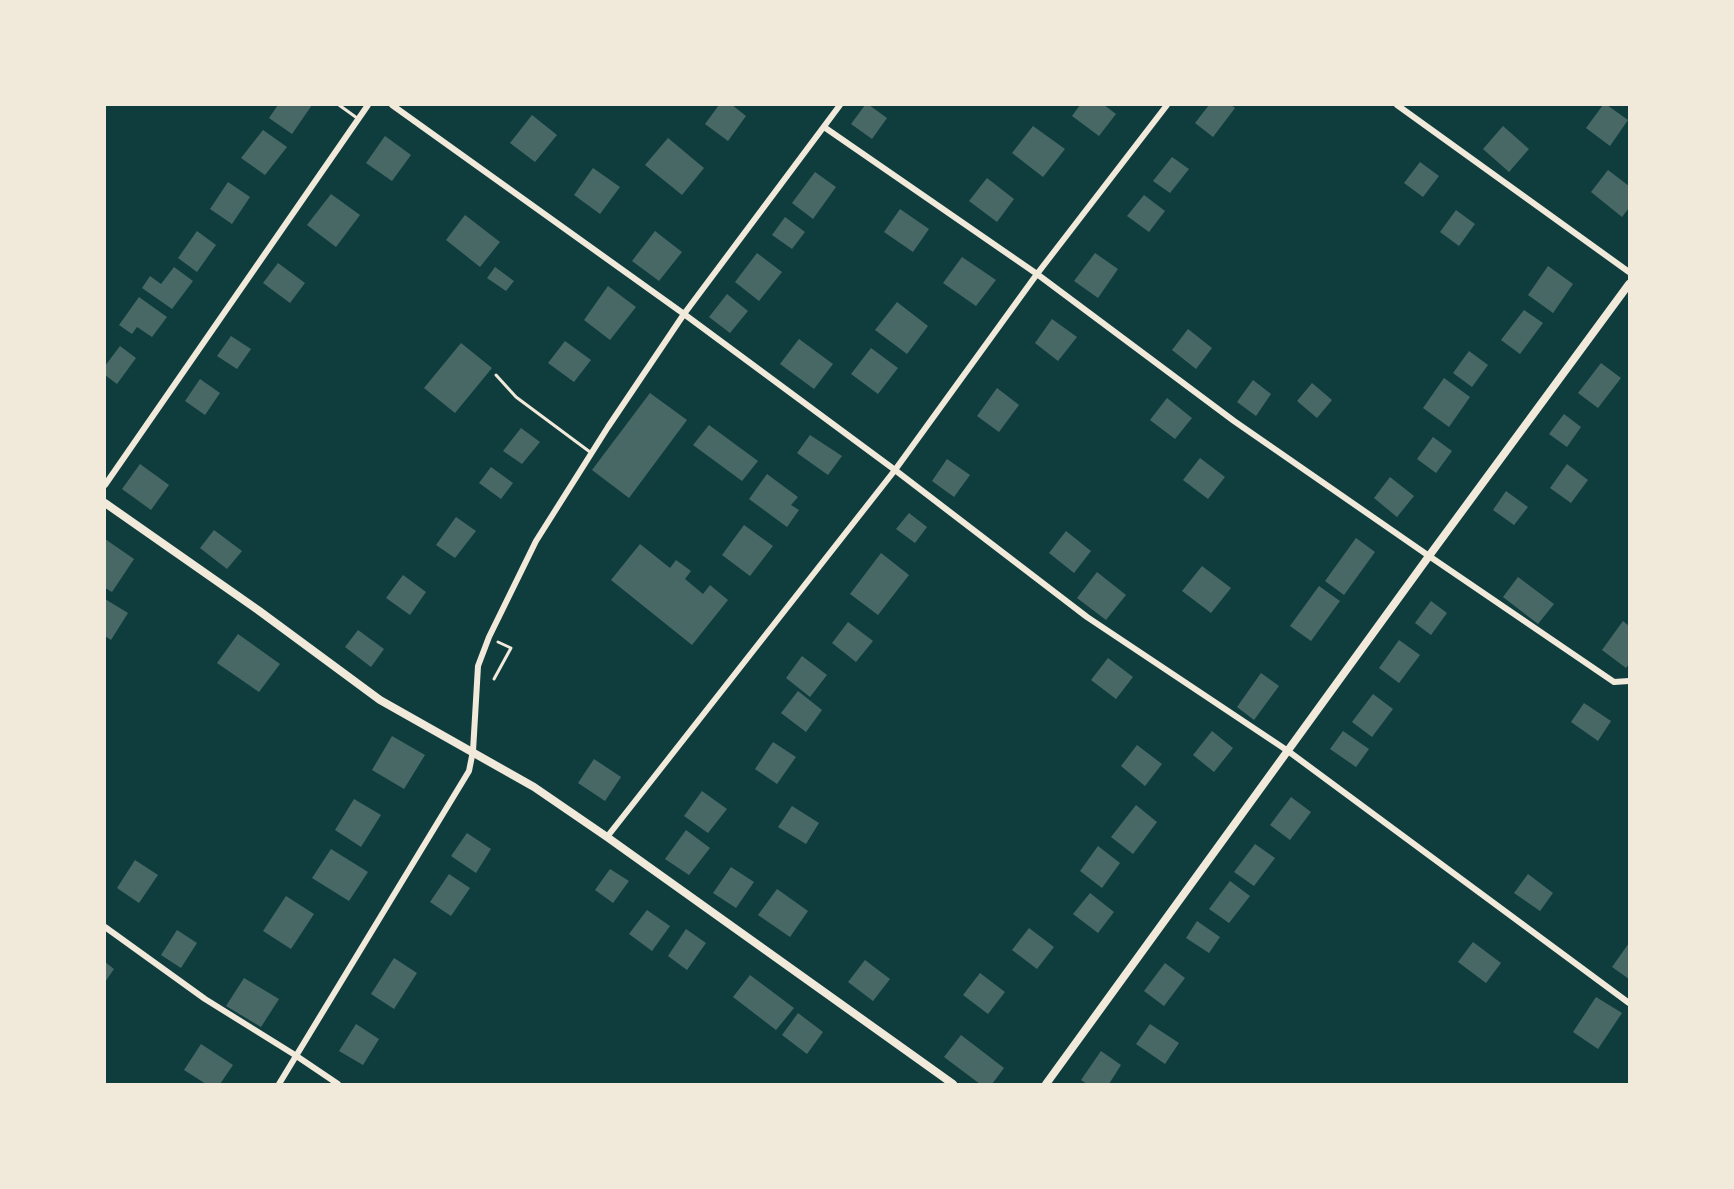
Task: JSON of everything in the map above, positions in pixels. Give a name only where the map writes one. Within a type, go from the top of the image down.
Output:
[{"type":"street","points":[[105,484],[368,105]]},
{"type":"street","points":[[392,105],[684,314],[1087,616],[1288,751],[1629,1003]]},
{"type":"street","points":[[279,1084],[469,771],[473,752],[478,666],[489,637],[536,541],[684,314],[840,105]]},
{"type":"street","points":[[607,837],[895,470],[1038,274],[1167,105]]},
{"type":"street","points":[[1397,105],[1629,272]]},
{"type":"street","points":[[824,127],[1038,274],[1234,421],[1429,556],[1614,682],[1629,681]]},
{"type":"street","points":[[1046,1084],[1629,284]]},
{"type":"street","points":[[105,503],[258,610],[380,700],[534,787],[607,837],[953,1084]]},
{"type":"street","points":[[105,927],[205,999],[338,1084]]},
{"type":"lane","points":[[339,105],[358,120]]},
{"type":"lane","points":[[496,375],[516,397],[591,454]]},
{"type":"path","points":[[489,637],[511,648],[494,680]]},
{"type":"building","points":[[278,105],[312,105],[292,134],[269,118]]},
{"type":"building","points":[[719,105],[732,105],[746,116],[728,141],[705,124]]},
{"type":"building","points":[[865,105],[869,105],[887,118],[872,139],[851,124]]},
{"type":"building","points":[[1080,105],[1104,105],[1116,114],[1099,136],[1072,116]]},
{"type":"building","points":[[1209,105],[1231,105],[1235,108],[1213,137],[1195,123]]},
{"type":"building","points":[[1603,105],[1607,105],[1628,120],[1610,146],[1586,128]]},
{"type":"building","points":[[532,115],[557,135],[535,162],[510,143]]},
{"type":"building","points":[[1033,126],[1065,149],[1043,177],[1012,153]]},
{"type":"building","points":[[1503,126],[1529,149],[1509,172],[1483,149]]},
{"type":"building","points":[[263,130],[287,147],[265,175],[241,158]]},
{"type":"building","points":[[385,136],[411,155],[392,181],[366,163]]},
{"type":"building","points":[[668,138],[704,168],[682,195],[645,165]]},
{"type":"building","points":[[1172,157],[1189,169],[1170,193],[1153,181]]},
{"type":"building","points":[[1420,162],[1439,176],[1423,197],[1404,183]]},
{"type":"building","points":[[593,168],[620,187],[600,214],[574,195]]},
{"type":"building","points":[[1608,170],[1629,186],[1629,208],[1622,217],[1591,192]]},
{"type":"building","points":[[815,172],[836,187],[813,219],[792,203]]},
{"type":"building","points":[[987,178],[1014,199],[997,222],[969,201]]},
{"type":"building","points":[[228,182],[250,197],[232,224],[210,209]]},
{"type":"building","points":[[331,194],[360,215],[336,247],[307,225]]},
{"type":"building","points":[[1144,195],[1165,211],[1149,232],[1127,216]]},
{"type":"building","points":[[900,209],[929,229],[913,252],[884,232]]},
{"type":"building","points":[[1456,210],[1475,224],[1459,246],[1440,232]]},
{"type":"building","points":[[465,215],[500,242],[480,267],[446,240]]},
{"type":"building","points":[[785,217],[805,232],[792,249],[772,235]]},
{"type":"building","points":[[197,231],[216,245],[197,272],[178,258]]},
{"type":"building","points":[[655,231],[682,252],[659,281],[632,261]]},
{"type":"building","points":[[757,253],[782,272],[759,301],[735,282]]},
{"type":"building","points":[[1095,253],[1118,269],[1098,298],[1074,281]]},
{"type":"building","points":[[962,257],[996,280],[976,306],[943,283]]},
{"type":"building","points":[[278,263],[305,283],[290,303],[263,283]]},
{"type":"building","points":[[1548,266],[1573,284],[1553,313],[1528,295]]},
{"type":"building","points":[[174,267],[193,281],[172,309],[142,288],[150,276],[161,284]]},
{"type":"building","points":[[495,267],[514,281],[506,291],[487,278]]},
{"type":"building","points":[[608,286],[636,307],[610,340],[584,320]]},
{"type":"building","points":[[727,294],[748,311],[730,333],[709,317]]},
{"type":"building","points":[[139,297],[167,317],[152,337],[137,327],[132,334],[119,325]]},
{"type":"building","points":[[897,302],[928,326],[907,354],[875,330]]},
{"type":"building","points":[[1524,310],[1543,323],[1520,354],[1501,340]]},
{"type":"building","points":[[1052,319],[1077,337],[1058,361],[1035,343]]},
{"type":"building","points":[[1188,329],[1212,348],[1196,369],[1172,350]]},
{"type":"building","points":[[231,336],[251,349],[237,369],[217,356]]},
{"type":"building","points":[[799,339],[833,364],[814,389],[780,364]]},
{"type":"building","points":[[565,341],[591,360],[574,382],[548,363]]},
{"type":"building","points":[[461,343],[492,368],[455,413],[424,388]]},
{"type":"building","points":[[120,346],[136,358],[117,384],[105,375],[105,366]]},
{"type":"building","points":[[871,348],[898,368],[878,394],[851,374]]},
{"type":"building","points":[[1469,351],[1488,365],[1472,387],[1453,373]]},
{"type":"building","points":[[1601,363],[1621,378],[1598,408],[1578,393]]},
{"type":"building","points":[[1444,378],[1470,397],[1449,427],[1423,408]]},
{"type":"building","points":[[200,379],[220,393],[205,415],[185,401]]},
{"type":"building","points":[[1253,380],[1271,394],[1256,416],[1237,402]]},
{"type":"building","points":[[1312,383],[1332,400],[1317,418],[1297,401]]},
{"type":"building","points":[[997,388],[1019,405],[999,432],[977,416]]},
{"type":"building","points":[[650,393],[687,420],[629,498],[592,470]]},
{"type":"building","points":[[1167,398],[1192,418],[1175,439],[1150,420]]},
{"type":"building","points":[[1564,414],[1581,427],[1567,447],[1549,434]]},
{"type":"building","points":[[709,425],[758,461],[742,481],[693,445]]},
{"type":"building","points":[[521,428],[540,442],[522,464],[503,451]]},
{"type":"building","points":[[810,435],[842,456],[828,475],[797,453]]},
{"type":"building","points":[[1433,437],[1452,451],[1436,473],[1417,459]]},
{"type":"building","points":[[1200,458],[1225,477],[1208,499],[1183,480]]},
{"type":"building","points":[[947,459],[970,475],[954,497],[932,481]]},
{"type":"building","points":[[140,464],[169,485],[151,510],[122,489]]},
{"type":"building","points":[[1567,464],[1588,480],[1571,503],[1550,488]]},
{"type":"building","points":[[491,467],[513,483],[501,499],[479,483]]},
{"type":"building","points":[[767,474],[798,497],[791,505],[799,510],[787,527],[749,499]]},
{"type":"building","points":[[1390,477],[1414,496],[1397,517],[1374,498]]},
{"type":"building","points":[[1506,491],[1528,507],[1514,525],[1493,510]]},
{"type":"building","points":[[909,513],[927,527],[915,543],[896,529]]},
{"type":"building","points":[[456,517],[476,531],[455,558],[436,545]]},
{"type":"building","points":[[744,525],[773,546],[750,576],[722,555]]},
{"type":"building","points":[[214,530],[242,551],[227,569],[200,548]]},
{"type":"building","points":[[1066,531],[1091,551],[1074,573],[1049,553]]},
{"type":"building","points":[[1356,538],[1375,552],[1344,595],[1325,581]]},
{"type":"building","points":[[105,539],[134,559],[112,592],[105,588]]},
{"type":"building","points":[[640,544],[670,568],[676,560],[691,571],[685,579],[703,594],[710,585],[728,600],[692,645],[611,580]]},
{"type":"building","points":[[881,553],[909,575],[878,615],[850,594]]},
{"type":"building","points":[[1202,566],[1231,588],[1211,613],[1182,591]]},
{"type":"building","points":[[1097,572],[1126,595],[1106,620],[1077,598]]},
{"type":"building","points":[[403,575],[426,592],[410,615],[386,598]]},
{"type":"building","points":[[1518,577],[1554,604],[1538,624],[1503,597]]},
{"type":"building","points":[[1319,586],[1340,601],[1311,641],[1290,626]]},
{"type":"building","points":[[105,599],[128,613],[111,640],[105,636]]},
{"type":"building","points":[[1431,601],[1447,613],[1431,635],[1415,623]]},
{"type":"building","points":[[1623,621],[1629,626],[1629,664],[1626,668],[1602,650]]},
{"type":"building","points":[[848,622],[873,641],[856,662],[832,643]]},
{"type":"building","points":[[358,630],[384,649],[371,667],[345,647]]},
{"type":"building","points":[[238,634],[280,664],[259,692],[217,663]]},
{"type":"building","points":[[1399,640],[1420,655],[1399,683],[1379,668]]},
{"type":"building","points":[[802,656],[827,675],[810,697],[786,678]]},
{"type":"building","points":[[1108,658],[1133,677],[1116,699],[1091,680]]},
{"type":"building","points":[[1261,673],[1279,686],[1254,720],[1237,707]]},
{"type":"building","points":[[798,691],[822,710],[806,732],[781,713]]},
{"type":"building","points":[[1373,694],[1393,709],[1372,737],[1352,722]]},
{"type":"building","points":[[1584,703],[1611,721],[1598,741],[1571,722]]},
{"type":"building","points":[[1212,731],[1233,748],[1214,772],[1193,755]]},
{"type":"building","points":[[1343,731],[1369,749],[1356,767],[1330,749]]},
{"type":"building","points":[[392,736],[425,755],[404,789],[372,770]]},
{"type":"building","points":[[773,742],[796,757],[777,784],[755,769]]},
{"type":"building","points":[[1137,745],[1162,764],[1145,786],[1121,766]]},
{"type":"building","points":[[594,759],[621,777],[605,801],[578,783]]},
{"type":"building","points":[[702,791],[727,809],[708,833],[684,816]]},
{"type":"building","points":[[1291,797],[1311,812],[1290,840],[1270,825]]},
{"type":"building","points":[[354,799],[381,815],[361,847],[335,830]]},
{"type":"building","points":[[1136,805],[1157,822],[1133,854],[1111,837]]},
{"type":"building","points":[[792,806],[819,823],[806,844],[778,827]]},
{"type":"building","points":[[686,830],[710,848],[689,875],[665,859]]},
{"type":"building","points":[[467,833],[491,849],[476,873],[451,856]]},
{"type":"building","points":[[1255,844],[1275,858],[1254,886],[1234,872]]},
{"type":"building","points":[[1098,846],[1120,863],[1102,888],[1080,871]]},
{"type":"building","points":[[331,849],[368,872],[349,901],[312,878]]},
{"type":"building","points":[[135,860],[158,875],[139,903],[117,888]]},
{"type":"building","points":[[731,867],[754,882],[736,908],[713,893]]},
{"type":"building","points":[[610,869],[629,881],[613,903],[595,890]]},
{"type":"building","points":[[449,874],[470,888],[451,916],[430,902]]},
{"type":"building","points":[[1528,874],[1553,893],[1540,911],[1514,893]]},
{"type":"building","points":[[1230,881],[1250,896],[1229,923],[1209,909]]},
{"type":"building","points":[[777,889],[808,911],[790,937],[758,915]]},
{"type":"building","points":[[1090,893],[1114,912],[1098,933],[1073,914]]},
{"type":"building","points":[[286,896],[314,914],[291,949],[263,931]]},
{"type":"building","points":[[647,910],[670,926],[652,951],[629,934]]},
{"type":"building","points":[[1197,921],[1220,937],[1209,953],[1186,938]]},
{"type":"building","points":[[1029,928],[1054,947],[1037,969],[1012,950]]},
{"type":"building","points":[[686,929],[706,943],[687,970],[668,956]]},
{"type":"building","points":[[177,930],[197,943],[181,968],[161,955]]},
{"type":"building","points":[[1473,942],[1501,963],[1486,983],[1458,962]]},
{"type":"building","points":[[1629,943],[1629,979],[1612,967]]},
{"type":"building","points":[[394,958],[417,973],[394,1009],[371,994]]},
{"type":"building","points":[[865,960],[890,979],[873,1001],[848,982]]},
{"type":"building","points":[[105,962],[114,969],[105,982]]},
{"type":"building","points":[[1165,963],[1185,978],[1164,1006],[1144,991]]},
{"type":"building","points":[[980,973],[1005,992],[988,1014],[963,995]]},
{"type":"building","points":[[750,975],[794,1008],[776,1030],[733,997]]},
{"type":"building","points":[[244,978],[279,999],[261,1027],[226,1006]]},
{"type":"building","points":[[1596,997],[1622,1013],[1598,1049],[1573,1032]]},
{"type":"building","points":[[798,1013],[823,1032],[807,1054],[782,1035]]},
{"type":"building","points":[[356,1024],[379,1039],[363,1065],[339,1051]]},
{"type":"building","points":[[1150,1024],[1179,1043],[1165,1064],[1136,1044]]},
{"type":"building","points":[[961,1035],[1004,1068],[992,1084],[980,1084],[944,1057]]},
{"type":"building","points":[[201,1044],[233,1065],[220,1084],[206,1084],[184,1070]]},
{"type":"building","points":[[1101,1051],[1121,1065],[1109,1084],[1087,1084],[1081,1080]]}]
